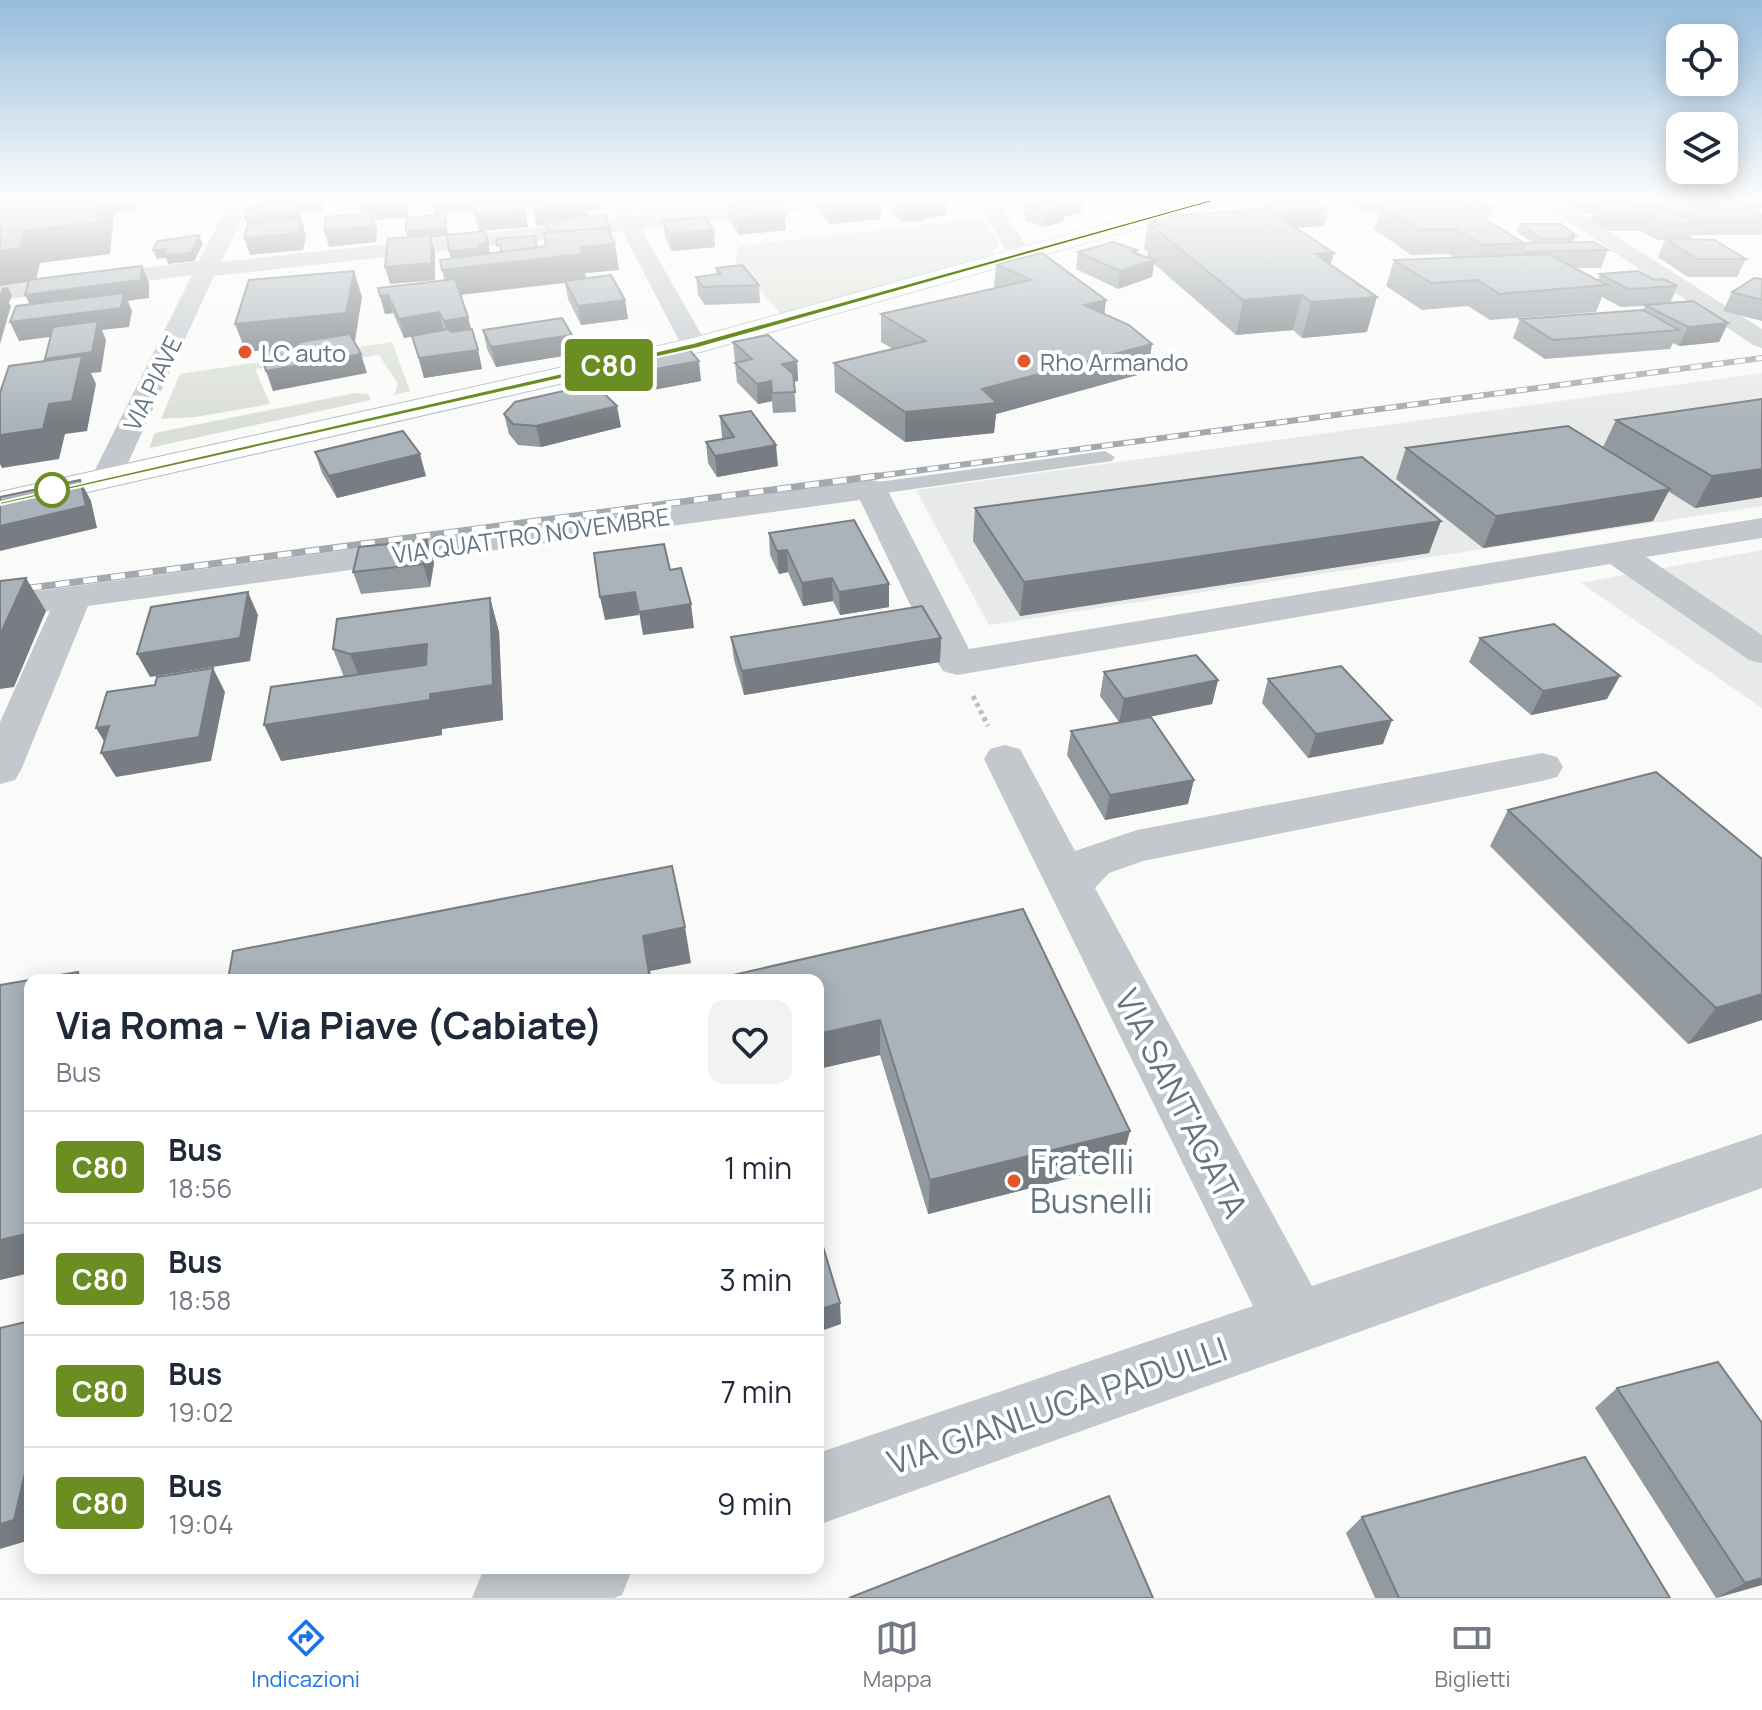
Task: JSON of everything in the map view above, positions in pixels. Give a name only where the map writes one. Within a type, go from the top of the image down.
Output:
[{"type":"street","points":[[0,293],[146,276]]},
{"type":"street","name":"VIA PIAVE","points":[[106,478],[205,276]]},
{"type":"street","points":[[657,276],[695,346]]},
{"type":"street","points":[[0,502],[695,346],[951,276]]},
{"type":"street","points":[[1663,276],[1762,340]]},
{"type":"street","points":[[1685,290],[1731,290]]},
{"type":"street","points":[[871,489],[957,663],[1762,528]]},
{"type":"street","name":"VIA QUATTRO NOVEMBRE","points":[[0,607],[871,489]]},
{"type":"street","points":[[1617,553],[1762,652]]},
{"type":"street","points":[[0,770],[74,597]]},
{"type":"street","name":"VIA SANT'AGATA","points":[[1005,759],[1295,1321]]},
{"type":"street","points":[[1069,884],[1093,861],[1137,846],[1542,767]]},
{"type":"street","points":[[1295,1321],[1762,1161]]},
{"type":"street","name":"VIA GIANLUCA PADULLI","points":[[824,1487],[1295,1321]]},
{"type":"street","points":[[510,1598],[578,1574]]},
{"type":"lane","points":[[871,489],[1105,457]]},
{"type":"path","points":[[957,663],[1005,759]]},
{"type":"shaded area","points":[[747,276],[923,276],[783,316]]},
{"type":"shaded area","points":[[392,342],[410,391],[394,395],[398,384],[379,355],[359,358],[356,353],[255,369],[270,404],[196,417],[161,419],[180,374]]},
{"type":"shaded area","points":[[1762,373],[1762,506],[989,625],[916,490]]},
{"type":"shaded area","points":[[355,393],[368,394],[371,400],[149,448],[155,433]]},
{"type":"shaded area","points":[[1762,550],[1762,708],[1581,583]]},
{"type":"building","points":[[65,276],[141,276],[141,280],[25,295],[29,280]]},
{"type":"building","points":[[353,276],[346,313],[235,324],[249,280]]},
{"type":"building","points":[[611,276],[625,300],[578,306],[565,281]]},
{"type":"building","points":[[751,276],[759,285],[703,287],[696,277]]},
{"type":"building","name":"Rho Armando","points":[[1021,276],[1073,276],[1106,300],[1084,305],[1129,325],[1152,344],[982,389],[997,403],[905,412],[834,363],[926,341],[881,314],[1031,280]]},
{"type":"building","points":[[1213,276],[1346,276],[1377,297],[1311,302],[1302,295],[1243,300]]},
{"type":"building","points":[[1419,276],[1589,276],[1607,285],[1500,294],[1477,280],[1431,283]]},
{"type":"building","points":[[1603,276],[1647,276],[1678,286],[1628,289]]},
{"type":"building","points":[[1754,278],[1762,279],[1762,300],[1732,292]]},
{"type":"building","points":[[455,279],[468,317],[444,321],[439,312],[399,319],[388,295],[380,296],[378,288]]},
{"type":"building","points":[[124,293],[121,308],[10,322],[16,306]]},
{"type":"building","points":[[1693,301],[1728,323],[1688,327],[1645,305]]},
{"type":"building","points":[[1643,310],[1679,330],[1553,340],[1520,319]]},
{"type":"building","points":[[562,318],[572,335],[491,347],[483,330]]},
{"type":"building","points":[[98,321],[92,352],[45,359],[53,327]]},
{"type":"building","points":[[449,329],[451,332],[472,329],[478,350],[419,358],[412,336]]},
{"type":"building","points":[[350,334],[361,354],[266,371],[261,352]]},
{"type":"building","points":[[768,335],[797,361],[782,364],[793,374],[795,392],[772,393],[771,381],[757,384],[735,363],[752,359],[733,342]]},
{"type":"building","points":[[688,348],[699,361],[628,374],[618,359]]},
{"type":"building","points":[[82,356],[72,401],[49,404],[43,429],[0,435],[0,393],[9,366]]},
{"type":"building","points":[[594,384],[617,406],[536,426],[513,424],[504,414],[515,402]]},
{"type":"building","points":[[1762,399],[1762,469],[1712,476],[1616,420]]},
{"type":"building","points":[[751,411],[776,445],[715,456],[706,442],[734,437],[720,416]]},
{"type":"building","points":[[1568,426],[1670,489],[1496,516],[1406,448]]},
{"type":"building","points":[[403,431],[420,454],[329,476],[315,452]]},
{"type":"building","points":[[1362,457],[1441,521],[1024,582],[975,508]]},
{"type":"building","points":[[80,480],[86,506],[0,526],[0,497]]},
{"type":"building","points":[[854,520],[889,584],[839,592],[832,578],[802,583],[787,550],[777,551],[769,533]]},
{"type":"building","points":[[427,540],[423,564],[353,572],[359,547]]},
{"type":"building","points":[[664,544],[670,570],[681,568],[691,604],[639,612],[635,592],[600,597],[594,553]]},
{"type":"building","points":[[26,578],[0,635],[0,581]]},
{"type":"building","points":[[248,592],[240,638],[137,654],[151,607]]},
{"type":"building","points":[[490,598],[493,685],[430,694],[430,700],[264,725],[271,687],[426,665],[427,644],[350,654],[333,649],[337,619]]},
{"type":"building","points":[[922,606],[941,638],[742,671],[731,637]]},
{"type":"building","points":[[1554,624],[1620,676],[1543,691],[1480,638]]},
{"type":"building","points":[[1196,655],[1218,680],[1124,699],[1104,672]]},
{"type":"building","points":[[1341,666],[1392,720],[1316,734],[1268,679]]},
{"type":"building","points":[[213,668],[199,737],[101,753],[109,726],[96,728],[107,692],[155,685],[157,677]]},
{"type":"building","points":[[1151,717],[1194,780],[1110,795],[1071,731]]},
{"type":"building","points":[[1656,772],[1762,859],[1762,994],[1716,1008],[1508,810]]},
{"type":"building","points":[[672,866],[685,927],[643,936],[649,974],[229,974],[233,951]]},
{"type":"building","points":[[1023,909],[1130,1131],[930,1180],[880,1020],[824,1033],[824,974],[737,974]]},
{"type":"building","points":[[24,981],[24,1234],[0,1240],[0,985]]},
{"type":"building","points":[[824,1250],[840,1303],[824,1308]]},
{"type":"building","points":[[24,1322],[24,1478],[14,1520],[0,1524],[0,1328]]},
{"type":"building","points":[[1718,1362],[1762,1423],[1762,1578],[1745,1583],[1617,1388]]},
{"type":"building","points":[[1585,1457],[1670,1598],[1399,1598],[1362,1517]]},
{"type":"building","points":[[1109,1496],[1153,1598],[849,1598]]},
{"type":"railway","points":[[877,476],[1762,358]]},
{"type":"railway","points":[[0,592],[877,476]]},
{"type":"railway","points":[[862,478],[877,476]]},
{"type":"bus line","name":"C80","points":[[0,502],[695,346],[950,276]]},
{"type":"place","name":"LC auto","points":[[245,352]]},
{"type":"place","name":"Rho Armando","points":[[1024,361]]},
{"type":"place","name":"Fratelli Busnelli","points":[[1014,1181]]}]
